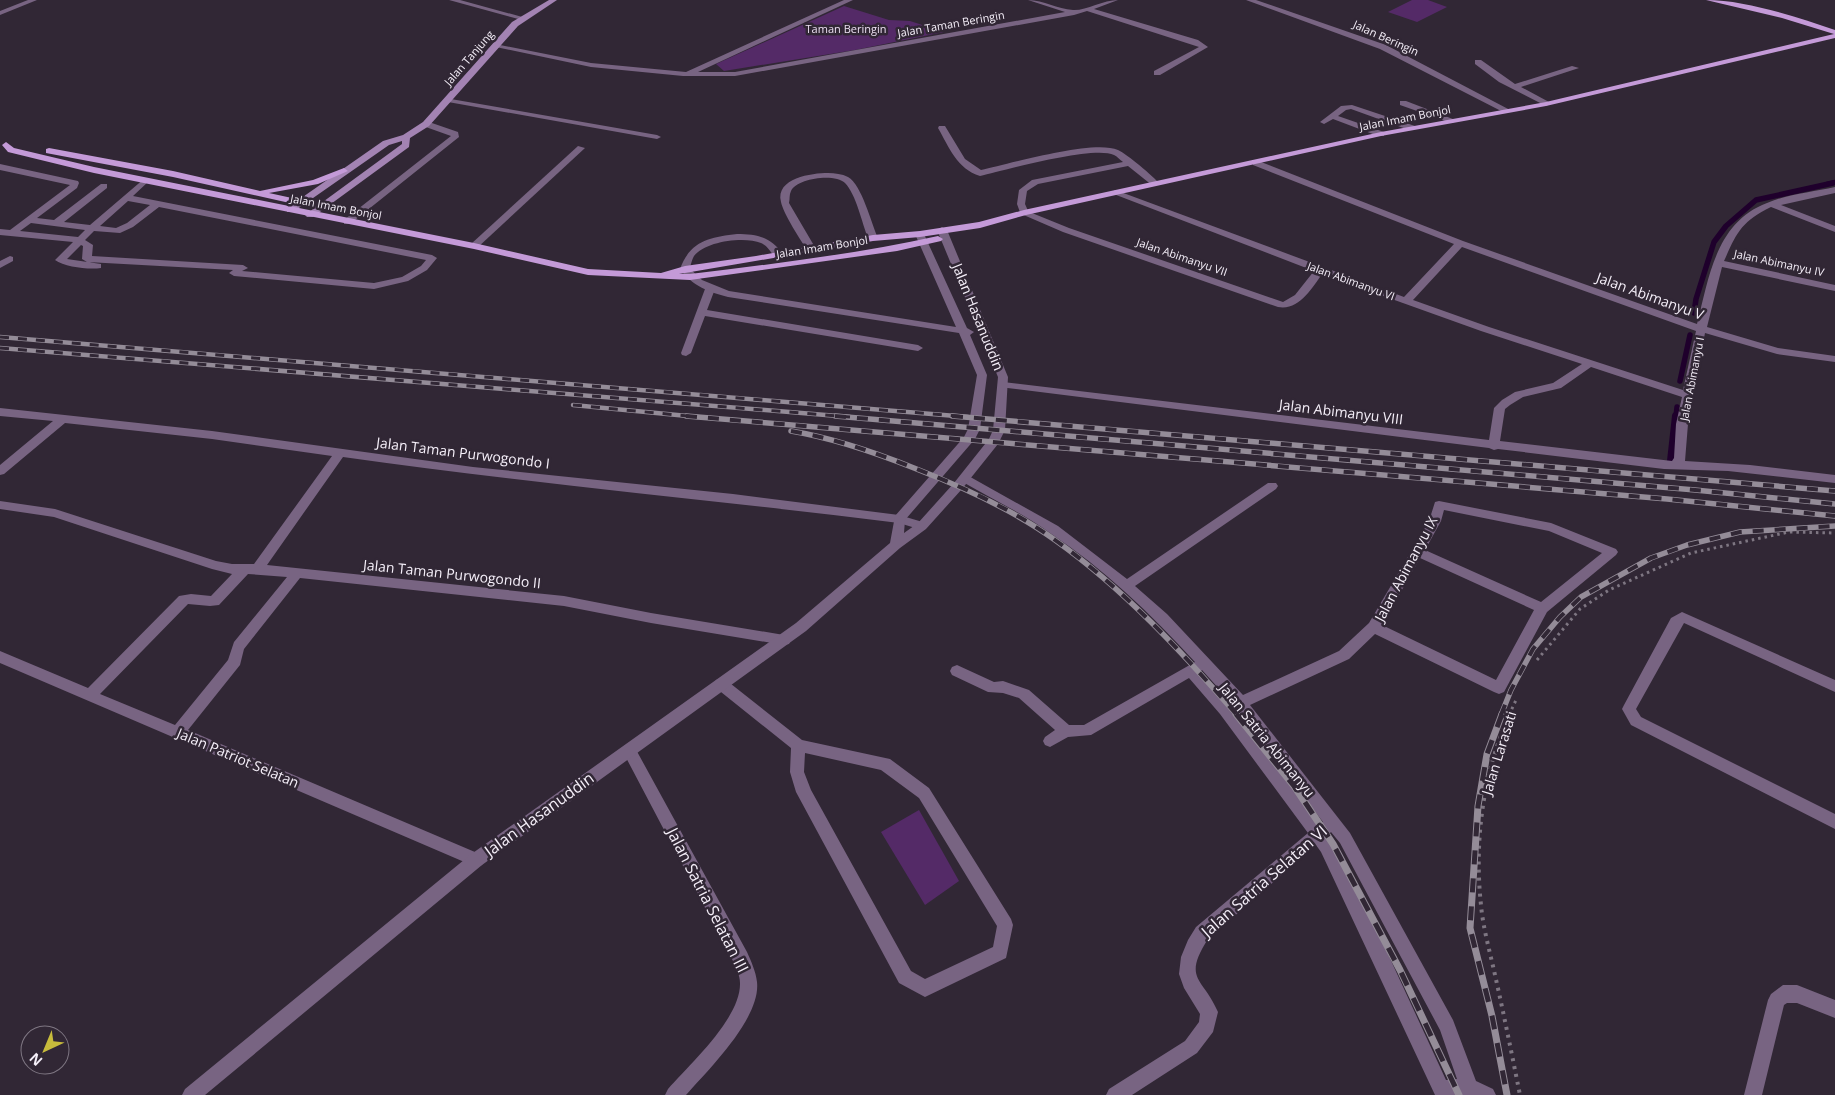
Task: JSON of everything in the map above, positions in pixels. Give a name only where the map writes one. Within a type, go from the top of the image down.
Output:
[{"type":"main road","name":"Jalan Tanjung","points":[[290,210],[386,143],[406,137],[426,124],[522,18],[554,0]]},
{"type":"main road","points":[[1709,0],[1784,16],[1835,32]]},
{"type":"main road","name":"Jalan Imam Bonjol","points":[[688,273],[873,238],[922,238],[972,230],[980,225],[1024,213],[1381,134],[1546,104],[1835,36]]},
{"type":"main road","name":"Jalan Tanjung","points":[[310,215],[406,145],[406,137]]},
{"type":"main road","name":"Jalan Imam Bonjol","points":[[2,146],[20,145],[321,207]]},
{"type":"main road","name":"Jalan Imam Bonjol","points":[[2,146],[11,150],[145,180],[310,215],[474,246],[588,272],[630,275],[665,274],[786,266],[896,248],[922,238]]},
{"type":"main road","points":[[252,192],[273,191],[307,184],[344,171]]},
{"type":"street","points":[[0,13],[34,0]]},
{"type":"street","points":[[452,0],[522,18]]},
{"type":"street","name":"Jalan Taman Beringin","points":[[683,74],[716,62],[850,0]]},
{"type":"street","points":[[1030,0],[1074,13]]},
{"type":"street","points":[[1088,9],[1115,0]]},
{"type":"street","name":"Jalan Beringin","points":[[1249,0],[1383,47],[1508,111]]},
{"type":"street","points":[[1088,9],[1204,47],[1157,73]]},
{"type":"street","name":"Jalan Taman Beringin","points":[[495,46],[592,65],[683,74],[734,74],[1088,9]]},
{"type":"street","points":[[1478,62],[1514,87],[1546,104]]},
{"type":"street","points":[[1514,87],[1575,68]]},
{"type":"street","points":[[448,100],[657,137]]},
{"type":"street","points":[[1402,103],[1454,121]]},
{"type":"street","points":[[1324,122],[1344,108],[1352,107],[1412,128]]},
{"type":"street","points":[[1331,116],[1381,134]]},
{"type":"street","points":[[347,222],[455,137],[455,134],[450,131],[426,124]]},
{"type":"street","points":[[942,128],[964,163],[972,171],[980,173],[1103,149],[1116,152],[1156,184]]},
{"type":"street","points":[[474,246],[581,148]]},
{"type":"street","points":[[1024,213],[1021,204],[1023,190],[1035,182],[1131,163]]},
{"type":"street","name":"Jalan Abimanyu V","points":[[1256,163],[1460,243],[1702,329],[1777,351],[1835,359]]},
{"type":"street","points":[[0,167],[75,183],[74,186],[12,234]]},
{"type":"street","points":[[811,249],[785,203],[785,195],[787,189],[799,181],[830,174],[838,175],[850,184],[873,238]]},
{"type":"street","points":[[145,180],[79,240],[60,260],[84,265],[190,270]]},
{"type":"street","points":[[56,223],[104,186]]},
{"type":"street","name":"Jalan Abimanyu I","points":[[1676,464],[1680,459],[1687,394],[1718,263],[1734,230],[1750,214],[1771,204],[1835,190]]},
{"type":"street","name":"Jalan Abimanyu VI","points":[[1114,193],[1406,301],[1590,364],[1611,368],[1687,394]]},
{"type":"street","points":[[127,198],[432,258],[424,268],[405,279],[374,286],[234,273]]},
{"type":"street","points":[[30,220],[117,231],[157,204]]},
{"type":"street","points":[[1771,204],[1835,229]]},
{"type":"street","name":"Jalan Abimanyu VII","points":[[1024,213],[1066,230],[1282,305],[1287,305],[1294,301],[1320,270]]},
{"type":"street","points":[[0,232],[79,240],[88,245],[87,259],[158,262],[318,274],[381,280],[389,284]]},
{"type":"street","name":"Jalan Hasanuddin","points":[[191,1095],[476,860],[801,627],[896,545],[922,526],[965,478],[994,442],[999,430],[1003,376],[984,335],[944,234]]},
{"type":"street","points":[[778,255],[774,247],[764,240],[742,236],[726,238],[704,245],[691,254],[688,273],[710,289],[728,294],[984,335]]},
{"type":"street","name":"Jalan Hasanuddin","points":[[899,520],[969,439],[974,429],[982,375],[922,238]]},
{"type":"street","points":[[1406,301],[1460,243]]},
{"type":"street","points":[[0,265],[10,259]]},
{"type":"street","name":"Jalan Abimanyu IV","points":[[1718,263],[1835,288]]},
{"type":"street","points":[[686,353],[710,289]]},
{"type":"street","points":[[701,312],[918,348]]},
{"type":"street","points":[[1494,446],[1500,408],[1503,404],[1526,391],[1560,384],[1590,364]]},
{"type":"street","name":"Jalan Abimanyu VIII","points":[[1003,385],[1494,446],[1664,465],[1730,467],[1835,479]]},
{"type":"street","name":"Jalan Taman Purwogondo I","points":[[0,412],[212,435],[472,471],[733,498],[899,520],[922,526]]},
{"type":"street","points":[[0,472],[64,418]]},
{"type":"street","points":[[91,694],[184,600],[190,598],[214,601],[250,569],[340,453]]},
{"type":"street","name":"Jalan Satria Abimanyu","points":[[965,478],[1054,529],[1126,586],[1162,618],[1240,702],[1345,838],[1447,1026],[1469,1086]]},
{"type":"street","points":[[1126,586],[1272,486]]},
{"type":"street","name":"Jalan Taman Purwogondo II","points":[[0,505],[55,514],[216,566],[564,601],[784,640]]},
{"type":"street","name":"Jalan Abimanyu IX","points":[[1225,710],[1344,655],[1374,627],[1435,521],[1439,506],[1551,527],[1612,552],[1542,608]]},
{"type":"street","points":[[896,545],[899,520]]},
{"type":"street","points":[[1374,627],[1499,688],[1542,608],[1418,552]]},
{"type":"street","points":[[178,732],[235,662],[235,654],[239,646],[297,573]]},
{"type":"street","points":[[1835,686],[1682,617],[1676,622],[1629,709],[1636,721],[1835,822]]},
{"type":"street","name":"Jalan Patriot Selatan","points":[[0,657],[91,694],[476,860]]},
{"type":"street","points":[[1050,741],[1066,731],[1086,731],[1203,663]]},
{"type":"street","points":[[958,671],[993,688],[1003,687],[1024,694],[1066,731]]},
{"type":"street","points":[[1191,671],[1225,710],[1327,847],[1444,1092],[1469,1086],[1487,1095]]},
{"type":"street","points":[[721,684],[798,745],[884,764],[924,793],[1005,926],[1000,952],[925,988],[905,977],[804,792],[797,772],[798,745]]},
{"type":"street","name":"Jalan Satria Selatan III","points":[[629,750],[741,958],[749,984],[743,1007],[733,1027],[674,1095]]},
{"type":"street","name":"Jalan Satria Selatan VI","points":[[1114,1095],[1191,1047],[1207,1026],[1209,1012],[1188,981],[1186,964],[1190,951],[1202,933],[1332,821]]},
{"type":"street","points":[[1753,1095],[1776,1000],[1783,994],[1798,994],[1835,1009]]},
{"type":"path","points":[[1533,668],[1537,660],[1580,609],[1609,590],[1691,553],[1789,532],[1835,533]]},
{"type":"path","name":"Jalan Larasati","points":[[1520,692],[1508,716],[1487,780],[1481,815],[1478,865],[1480,900],[1520,1095]]},
{"type":"green space","points":[[1412,0],[1428,0],[1447,7],[1417,22],[1388,12]]},
{"type":"green space","name":"Taman Beringin","points":[[844,6],[889,20],[910,21],[944,32],[855,50],[724,71],[716,64]]},
{"type":"green space","points":[[919,810],[959,881],[925,905],[881,832]]},
{"type":"waterway","points":[[1827,184],[1835,182]]},
{"type":"waterway","points":[[1694,313],[1696,299],[1714,242],[1726,226],[1756,200],[1833,183]]},
{"type":"waterway","points":[[1680,381],[1690,335]]},
{"type":"waterway","points":[[1676,417],[1677,407]]},
{"type":"waterway","points":[[1671,461],[1676,416]]},
{"type":"railway","points":[[0,337],[968,417]]},
{"type":"railway","points":[[0,348],[850,417]]},
{"type":"railway","points":[[573,405],[698,417]]},
{"type":"railway","points":[[686,416],[1667,499],[1835,516]]},
{"type":"railway","points":[[835,416],[1695,490],[1835,504]]},
{"type":"railway","points":[[952,416],[1835,491]]},
{"type":"railway","points":[[791,431],[822,437],[884,456],[951,483],[1022,518],[1080,559],[1128,600],[1195,668],[1237,715]]},
{"type":"railway","points":[[1501,715],[1511,690],[1533,649],[1560,617],[1581,597],[1651,558],[1687,545],[1740,532],[1835,526]]},
{"type":"railway","points":[[1236,714],[1294,786],[1333,844],[1400,970],[1459,1095]]},
{"type":"railway","points":[[1502,714],[1487,754],[1478,806],[1470,928],[1492,1016],[1507,1095]]}]
